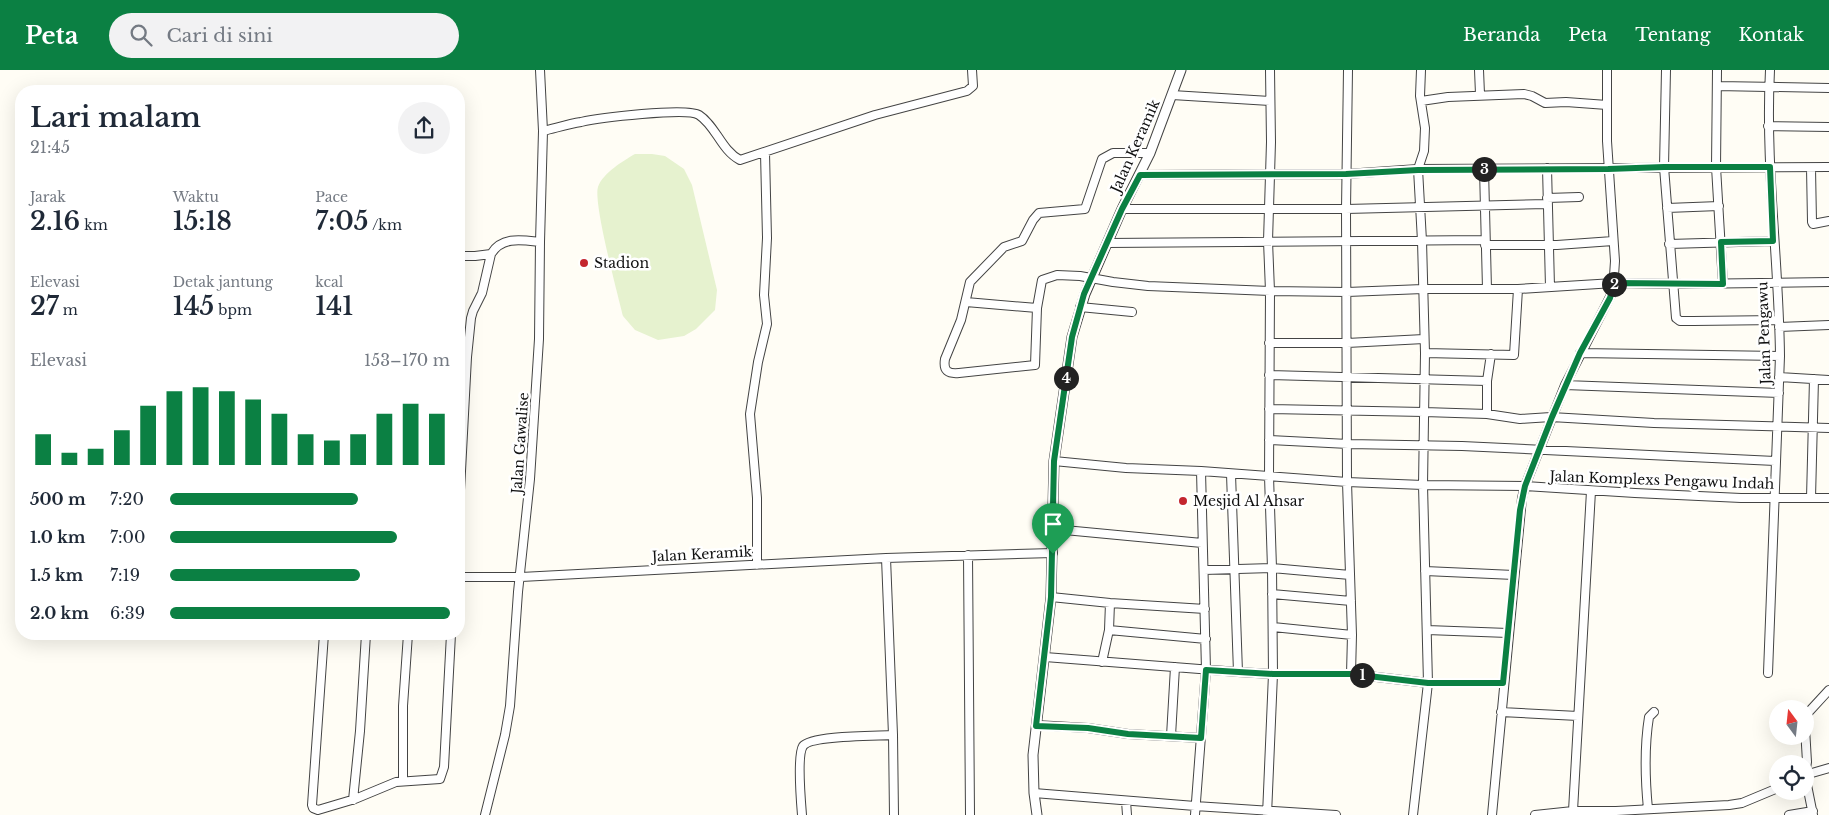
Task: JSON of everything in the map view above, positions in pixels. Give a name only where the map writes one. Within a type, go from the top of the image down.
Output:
[{"type":"street","name":"Jalan Gawalise","points":[[485,815],[505,735],[510,706],[518,592],[530,479],[540,339],[543,131],[540,70]]},
{"type":"street","points":[[543,131],[599,119],[692,112],[703,118],[728,152],[738,160],[765,153],[875,115],[970,89],[973,86],[972,70]]},
{"type":"street","name":"Jalan Keramik","points":[[1037,815],[1034,793],[1033,755],[1051,597],[1054,530],[1054,461],[1072,337],[1080,307],[1091,278],[1150,153],[1181,70]]},
{"type":"street","points":[[1267,813],[1273,674],[1269,476],[1270,291],[1268,241],[1271,174],[1270,70]]},
{"type":"street","points":[[1348,70],[1346,174],[1347,482],[1352,635],[1351,674]]},
{"type":"street","points":[[1413,815],[1428,683],[1423,485],[1424,339],[1418,170],[1424,151],[1421,70]]},
{"type":"street","points":[[1479,70],[1480,94]]},
{"type":"street","points":[[1492,815],[1520,510],[1525,486],[1565,385],[1610,298],[1614,283],[1608,169],[1607,70]]},
{"type":"street","points":[[1666,70],[1664,167],[1672,284],[1677,320],[1829,326]]},
{"type":"street","points":[[1717,70],[1716,167],[1723,284]]},
{"type":"street","name":"Jalan Pengawu","points":[[1768,673],[1780,356],[1768,126],[1770,70]]},
{"type":"street","points":[[1717,86],[1829,88]]},
{"type":"street","points":[[1421,101],[1448,96],[1524,94],[1545,103],[1566,102],[1607,105]]},
{"type":"street","points":[[1172,95],[1270,101]]},
{"type":"street","points":[[1768,126],[1829,127]]},
{"type":"street","points":[[757,565],[758,498],[750,414],[758,362],[767,324],[764,295],[767,238],[765,153]]},
{"type":"street","points":[[1150,153],[1113,153],[1102,159],[1085,209],[1036,214],[1022,241],[1004,247],[973,278],[968,287],[961,320],[945,359],[944,368],[951,374],[1035,365],[1037,308],[1042,280],[1057,275],[1148,286],[1347,292],[1423,289],[1518,289],[1614,283],[1723,284],[1829,282]]},
{"type":"street","points":[[1140,175],[1346,174],[1418,170],[1547,168],[1829,167]]},
{"type":"street","points":[[1547,168],[1550,287]]},
{"type":"street","points":[[1811,168],[1812,222],[1816,224],[1829,221]]},
{"type":"street","points":[[1484,170],[1487,289]]},
{"type":"street","points":[[1122,209],[1346,209],[1484,205],[1579,197]]},
{"type":"street","points":[[1667,208],[1719,206]]},
{"type":"street","points":[[465,395],[467,357],[473,310],[482,293],[491,254],[498,246],[509,240],[540,242]]},
{"type":"street","points":[[1107,243],[1422,241],[1548,245],[1613,241]]},
{"type":"street","points":[[1669,244],[1773,241]]},
{"type":"street","points":[[465,256],[491,254]]},
{"type":"street","points":[[1424,353],[1514,355],[1518,289]]},
{"type":"street","points":[[966,302],[1037,308]]},
{"type":"street","points":[[1080,307],[1132,312]]},
{"type":"street","points":[[1269,343],[1347,343],[1424,339]]},
{"type":"street","points":[[1580,353],[1780,356]]},
{"type":"street","points":[[1487,414],[1487,381],[1491,354]]},
{"type":"street","points":[[1269,375],[1487,381]]},
{"type":"street","points":[[1779,377],[1829,380]]},
{"type":"street","points":[[1811,498],[1814,379]]},
{"type":"street","points":[[1565,385],[1778,393]]},
{"type":"street","points":[[1269,409],[1487,414],[1520,419],[1552,417],[1654,423],[1829,428]]},
{"type":"street","name":"Jalan Komplexs Pengawu Indah","points":[[1269,440],[1348,444],[1462,446],[1775,461]]},
{"type":"street","name":"Jalan Komplexs Pengawu Indah","points":[[1054,461],[1126,468],[1201,471],[1347,482],[1525,486],[1741,498],[1829,498]]},
{"type":"street","points":[[1194,815],[1206,670],[1201,471]]},
{"type":"street","points":[[1231,474],[1238,672]]},
{"type":"street","points":[[1573,811],[1591,491]]},
{"type":"street","points":[[1054,530],[1202,543]]},
{"type":"street","name":"Jalan Keramik","points":[[465,577],[521,577],[886,558],[1053,554]]},
{"type":"street","points":[[968,555],[970,815]]},
{"type":"street","points":[[886,558],[894,815]]},
{"type":"street","points":[[1204,570],[1272,568],[1350,575]]},
{"type":"street","points":[[1425,571],[1514,575]]},
{"type":"street","points":[[1272,594],[1350,601]]},
{"type":"street","points":[[1051,597],[1205,609]]},
{"type":"street","points":[[1102,662],[1109,630],[1110,603]]},
{"type":"street","points":[[1273,627],[1352,635]]},
{"type":"street","points":[[1109,630],[1206,639]]},
{"type":"street","points":[[1426,630],[1508,633]]},
{"type":"street","points":[[324,640],[312,804],[313,808],[318,810],[353,800],[396,782],[440,779],[445,751],[451,640]]},
{"type":"street","points":[[353,800],[360,732],[366,640]]},
{"type":"street","points":[[403,781],[403,706],[408,640]]},
{"type":"street","points":[[1045,657],[1273,674],[1351,674],[1428,683],[1503,683]]},
{"type":"street","points":[[1171,736],[1175,667]]},
{"type":"street","points":[[1814,706],[1829,690]]},
{"type":"street","points":[[1501,712],[1578,716]]},
{"type":"street","points":[[1648,809],[1645,741],[1649,717],[1654,712]]},
{"type":"street","points":[[1036,726],[1088,728],[1120,733],[1201,738]]},
{"type":"street","points":[[802,815],[800,762],[801,750],[806,744],[820,739],[893,735]]},
{"type":"street","points":[[1814,772],[1829,768]]},
{"type":"street","points":[[1535,815],[1573,811],[1617,813],[1648,809],[1735,804],[1769,791]]},
{"type":"street","points":[[1034,793],[1267,813],[1336,815]]},
{"type":"street","points":[[1789,815],[1813,813],[1810,800]]},
{"type":"street","points":[[1126,801],[1127,815]]},
{"type":"green space","points":[[635,154],[665,156],[684,169],[692,185],[717,290],[715,310],[696,329],[684,336],[658,340],[635,330],[623,316],[602,229],[597,196],[598,187],[604,177],[619,164]]},
{"type":"place","name":"Stadion","points":[[584,263]]},
{"type":"place","name":"Mesjid Al Ahsar","points":[[1183,501]]},
{"type":"route","points":[[1770,167],[1773,241],[1721,242],[1723,284],[1614,283],[1610,298],[1565,385],[1525,486],[1520,510],[1503,683],[1428,683],[1351,674],[1273,674],[1206,670],[1201,738],[1128,734],[1098,728],[1036,726],[1051,597],[1053,554],[1054,461],[1068,360],[1077,314],[1122,209],[1140,175],[1346,174],[1418,170],[1547,168],[1770,167]]}]
